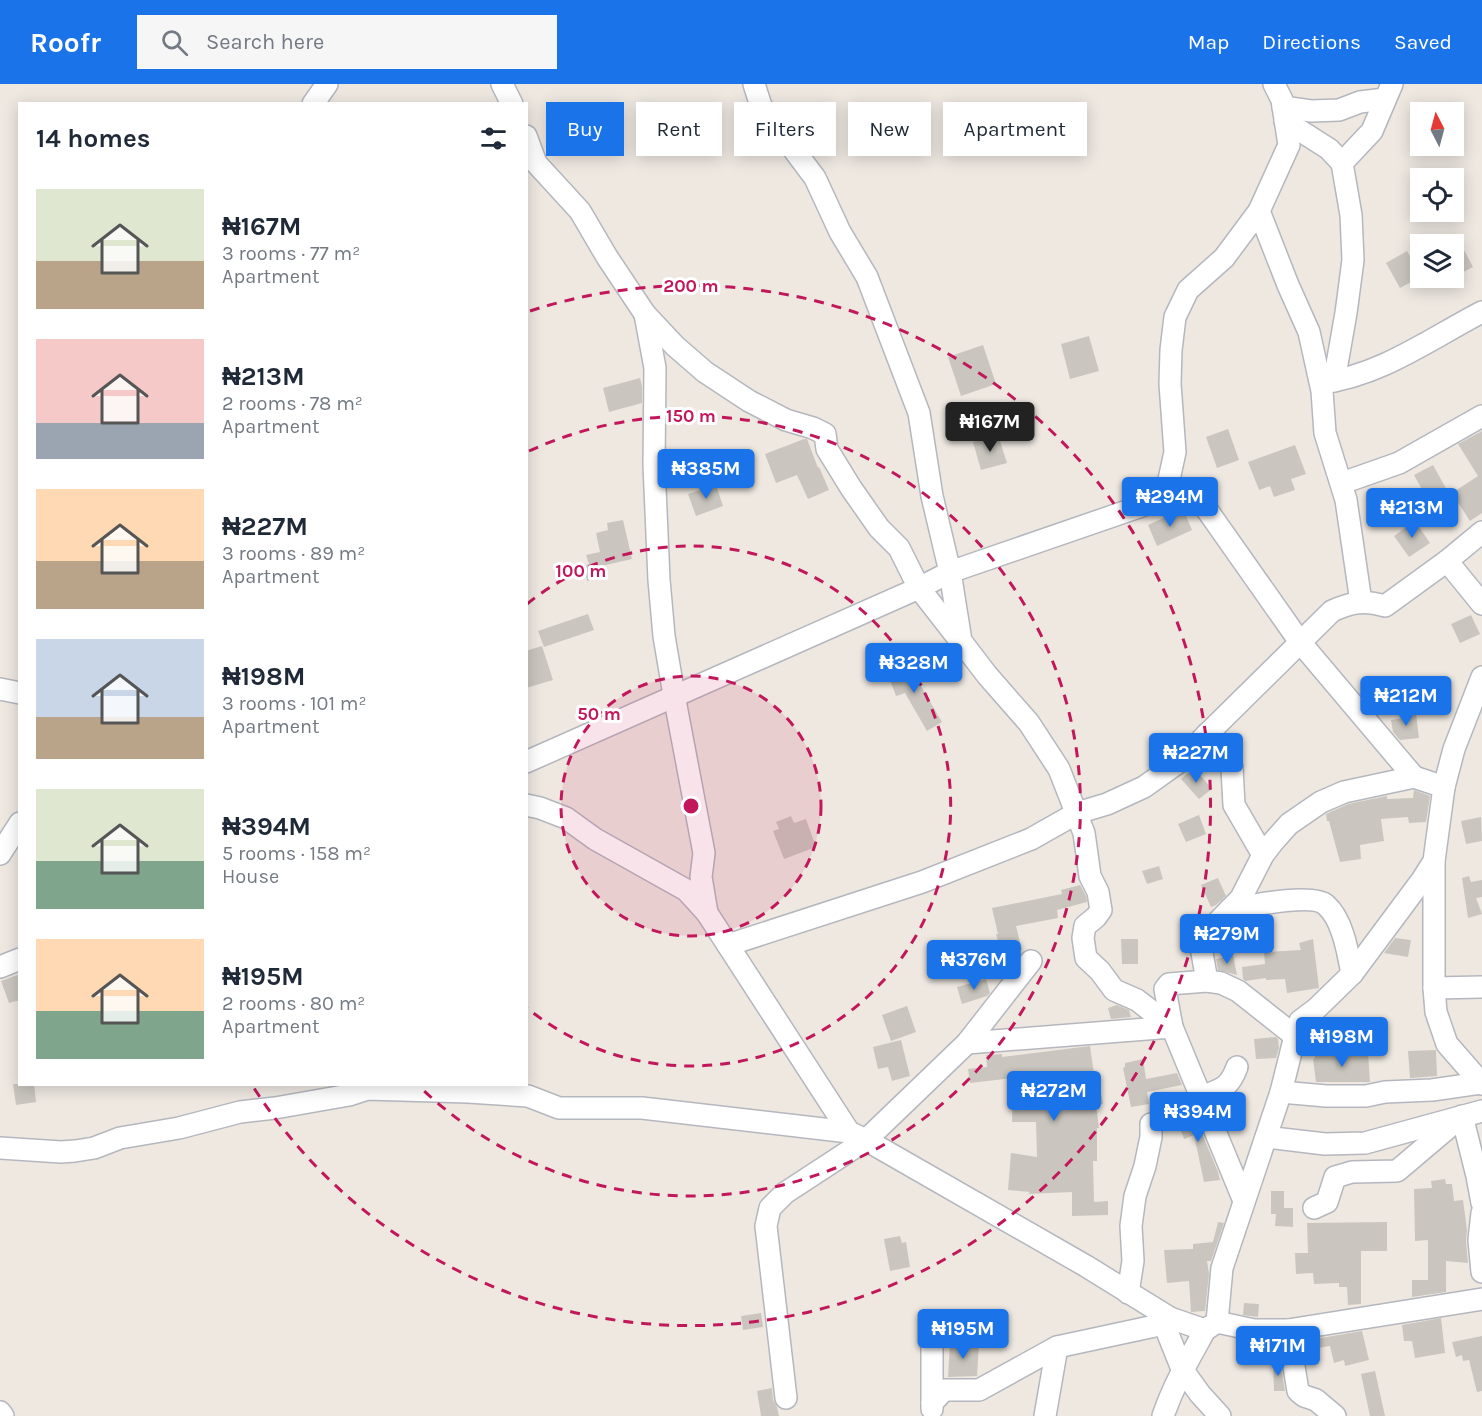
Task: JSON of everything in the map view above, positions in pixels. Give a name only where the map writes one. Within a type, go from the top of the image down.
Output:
[{"type":"street","points":[[314,102],[327,84]]},
{"type":"street","points":[[502,84],[511,102]]},
{"type":"street","points":[[754,84],[761,106],[815,178],[840,232],[867,277],[919,413],[932,496],[950,572],[961,641]]},
{"type":"street","points":[[1165,498],[1175,452],[1170,384],[1174,317],[1188,290],[1224,258],[1259,211],[1289,145],[1282,100],[1274,84]]},
{"type":"street","points":[[1284,114],[1339,110],[1388,92]]},
{"type":"street","points":[[1342,163],[1372,130],[1388,92]]},
{"type":"street","points":[[1284,114],[1329,149],[1342,163],[1351,215],[1353,260],[1346,313],[1327,382],[1325,433],[1346,500],[1361,602]]},
{"type":"street","points":[[528,141],[537,163],[580,211],[645,314],[675,346],[705,372],[749,401],[786,420],[825,434],[827,449],[850,488],[879,528],[899,548],[919,588],[987,675],[1029,723],[1059,769],[1084,833],[1090,876],[1098,892],[1101,910],[1085,926],[1083,938],[1086,958],[1100,971],[1114,990],[1137,1000],[1172,1027]]},
{"type":"street","points":[[1259,211],[1327,382]]},
{"type":"street","points":[[1327,382],[1350,378],[1395,359],[1482,312]]},
{"type":"street","points":[[645,314],[655,368],[654,465],[664,636],[704,853],[701,877],[707,913]]},
{"type":"street","points":[[1342,483],[1398,463],[1482,416]]},
{"type":"street","points":[[528,761],[919,588],[950,572],[1183,490],[1192,492],[1198,497],[1300,642],[1414,777]]},
{"type":"street","points":[[728,945],[922,882],[1031,839],[1077,813],[1107,804],[1144,787],[1179,762],[1332,611],[1348,604],[1361,602],[1372,602],[1385,606],[1447,561],[1482,532]]},
{"type":"street","points":[[1447,561],[1482,604]]},
{"type":"street","points":[[1482,677],[1454,748],[1444,787],[1434,861],[1436,1012],[1447,1044],[1482,1084]]},
{"type":"street","points":[[0,689],[18,693]]},
{"type":"street","points":[[1207,734],[1232,768],[1234,805],[1263,855]]},
{"type":"street","points":[[1207,981],[1201,947],[1202,940],[1241,898],[1263,855],[1289,824],[1321,802],[1344,792],[1414,777],[1444,787]]},
{"type":"street","points":[[528,805],[566,818],[595,839],[686,890],[707,913],[858,1136]]},
{"type":"street","points":[[0,854],[18,826]]},
{"type":"street","points":[[1163,1416],[1182,1369],[1211,1326],[1222,1268],[1281,1092],[1300,1021],[1316,1009],[1352,974],[1434,861]]},
{"type":"street","points":[[1230,909],[1290,900],[1326,904],[1345,938],[1352,974]]},
{"type":"street","points":[[0,967],[18,960]]},
{"type":"street","points":[[786,1398],[766,1226],[770,1208],[785,1193],[858,1136],[967,1043],[1031,961]]},
{"type":"street","points":[[1244,1201],[1172,1027],[1166,986],[1207,981],[1221,983],[1238,991],[1295,1036]]},
{"type":"street","points":[[1434,988],[1482,987]]},
{"type":"street","points":[[967,1043],[1172,1027]]},
{"type":"street","points":[[1201,1097],[1225,1088],[1234,1077],[1238,1067]]},
{"type":"street","points":[[1281,1092],[1326,1096],[1366,1096],[1385,1092],[1432,1090],[1482,1084]]},
{"type":"street","points":[[0,1148],[61,1152],[84,1150],[120,1138],[179,1128],[240,1112],[349,1095],[367,1089],[528,1096],[559,1108],[642,1108],[858,1136],[1086,1266],[1167,1321],[1182,1369],[1220,1416]]},
{"type":"street","points":[[1266,1137],[1325,1144],[1365,1143],[1472,1114]]},
{"type":"street","points":[[1472,1114],[1477,1176],[1482,1203]]},
{"type":"street","points":[[1314,1208],[1327,1202],[1335,1178],[1352,1172],[1397,1171],[1472,1114]]},
{"type":"street","points":[[1128,1293],[1133,1261],[1132,1216],[1135,1196],[1145,1166],[1151,1125]]},
{"type":"street","points":[[1482,1213],[1479,1240],[1482,1272]]},
{"type":"street","points":[[932,1410],[944,1390],[979,1390],[1056,1347],[1167,1321],[1254,1330],[1288,1330],[1482,1299]]},
{"type":"street","points":[[1288,1330],[1298,1391],[1316,1400],[1335,1416]]},
{"type":"street","points":[[932,1334],[932,1410]]},
{"type":"street","points":[[1045,1416],[1056,1347]]},
{"type":"street","points":[[0,1412],[3,1416]]},
{"type":"building","points":[[1464,250],[1473,267],[1464,272]]},
{"type":"building","points":[[1407,251],[1410,256],[1410,282],[1400,288],[1386,263]]},
{"type":"building","points":[[1089,336],[1099,371],[1070,379],[1061,344]]},
{"type":"building","points":[[983,345],[996,384],[961,396],[948,357]]},
{"type":"building","points":[[640,378],[642,403],[609,412],[603,388]]},
{"type":"building","points":[[1228,429],[1239,460],[1217,468],[1206,437]]},
{"type":"building","points":[[1482,431],[1482,513],[1470,521],[1452,493],[1478,476],[1458,444]]},
{"type":"building","points":[[998,435],[1007,463],[981,470],[973,442]]},
{"type":"building","points":[[807,439],[829,490],[808,499],[797,475],[776,483],[765,454]]},
{"type":"building","points":[[1295,445],[1306,474],[1291,479],[1295,490],[1274,497],[1270,486],[1259,490],[1248,462]]},
{"type":"building","points":[[1433,465],[1448,492],[1429,502],[1414,475]]},
{"type":"building","points":[[716,485],[723,506],[696,516],[688,494]]},
{"type":"building","points":[[1183,509],[1192,530],[1157,546],[1148,525]]},
{"type":"building","points":[[623,520],[632,559],[597,567],[600,577],[587,581],[584,566],[589,564],[586,555],[600,552],[596,533],[608,530],[607,523]]},
{"type":"building","points":[[1415,521],[1430,543],[1409,557],[1394,536]]},
{"type":"building","points":[[588,614],[594,630],[544,647],[538,631]]},
{"type":"building","points":[[1471,615],[1480,634],[1460,643],[1451,624]]},
{"type":"building","points":[[542,646],[553,680],[528,687],[528,650]]},
{"type":"building","points":[[912,662],[922,688],[942,722],[927,731],[905,693],[896,696],[887,672]]},
{"type":"building","points":[[1416,713],[1419,738],[1400,740],[1393,732],[1391,720],[1403,718],[1402,714]]},
{"type":"building","points":[[1194,768],[1212,789],[1199,799],[1181,779]]},
{"type":"building","points":[[1414,790],[1430,796],[1426,822],[1409,823],[1408,817],[1381,819],[1384,841],[1360,845],[1361,859],[1340,862],[1326,814],[1348,804],[1387,796],[1387,799],[1413,798]]},
{"type":"building","points":[[1199,815],[1206,834],[1186,842],[1178,824]]},
{"type":"building","points":[[791,816],[794,823],[806,819],[816,847],[784,859],[773,831],[779,829],[776,822]]},
{"type":"building","points":[[1481,817],[1482,841],[1466,844],[1461,821]]},
{"type":"building","points":[[1159,866],[1163,879],[1147,884],[1142,871]]},
{"type":"building","points":[[1469,876],[1471,882],[1482,880],[1482,897],[1476,898],[1482,914],[1468,918],[1462,878]]},
{"type":"building","points":[[1218,878],[1226,896],[1211,907],[1201,885]]},
{"type":"building","points":[[1080,885],[1087,902],[1057,910],[1058,918],[1016,926],[1022,950],[1002,955],[992,908],[1062,894],[1061,890]]},
{"type":"building","points":[[1395,938],[1411,940],[1408,957],[1384,953]]},
{"type":"building","points":[[1121,939],[1138,939],[1138,964],[1122,964]]},
{"type":"building","points":[[1313,939],[1319,988],[1287,993],[1285,979],[1266,980],[1266,978],[1245,981],[1243,979],[1242,967],[1265,964],[1264,952],[1301,950],[1299,943]]},
{"type":"building","points":[[1233,955],[1237,975],[1218,970],[1216,959]]},
{"type":"building","points":[[18,975],[18,1001],[9,1003],[1,981]]},
{"type":"building","points":[[986,979],[990,993],[962,1004],[957,987]]},
{"type":"building","points":[[1117,1005],[1129,1010],[1131,1017],[1111,1019],[1108,1008]]},
{"type":"building","points":[[907,1006],[916,1032],[891,1041],[882,1015]]},
{"type":"building","points":[[1276,1037],[1279,1048],[1276,1058],[1256,1059],[1254,1039]]},
{"type":"building","points":[[901,1040],[910,1076],[892,1081],[888,1067],[878,1069],[873,1047]]},
{"type":"building","points":[[1090,1046],[1094,1074],[1097,1073],[1103,1104],[1096,1105],[1099,1128],[1097,1128],[1097,1161],[1093,1161],[1094,1202],[1108,1201],[1108,1215],[1072,1216],[1072,1192],[1028,1194],[1030,1192],[1008,1190],[1011,1153],[1037,1157],[1036,1122],[1012,1122],[1013,1078],[970,1083],[968,1069],[987,1067],[986,1055],[1002,1054],[1002,1057]]},
{"type":"building","points":[[1436,1050],[1437,1076],[1410,1078],[1408,1051]]},
{"type":"building","points":[[1368,1053],[1370,1082],[1316,1082],[1313,1059],[1315,1056]]},
{"type":"building","points":[[1143,1059],[1146,1079],[1177,1073],[1182,1085],[1147,1092],[1149,1104],[1131,1107],[1123,1068],[1125,1063]]},
{"type":"building","points":[[13,1084],[34,1086],[36,1102],[16,1105]]},
{"type":"building","points":[[1191,1107],[1220,1180],[1204,1182],[1194,1135],[1184,1139],[1175,1112]]},
{"type":"building","points":[[1445,1179],[1446,1184],[1452,1184],[1454,1201],[1463,1200],[1468,1263],[1446,1261],[1446,1292],[1412,1297],[1412,1280],[1428,1280],[1428,1240],[1415,1241],[1414,1189],[1432,1188],[1431,1181]]},
{"type":"building","points":[[1271,1191],[1284,1191],[1284,1208],[1293,1208],[1293,1227],[1275,1226],[1276,1214],[1271,1214]]},
{"type":"building","points":[[1218,1222],[1224,1223],[1211,1261],[1207,1261],[1209,1274],[1205,1311],[1191,1312],[1189,1281],[1167,1283],[1164,1250],[1193,1249],[1193,1244],[1213,1242]]},
{"type":"building","points":[[1387,1222],[1387,1251],[1361,1251],[1361,1304],[1348,1305],[1347,1287],[1339,1287],[1339,1283],[1314,1284],[1313,1273],[1296,1274],[1295,1253],[1308,1253],[1307,1223]]},
{"type":"building","points":[[900,1236],[902,1243],[906,1242],[910,1267],[890,1271],[884,1239]]},
{"type":"building","points":[[1244,1303],[1259,1304],[1258,1317],[1243,1315]]},
{"type":"building","points":[[761,1313],[763,1327],[743,1330],[741,1316]]},
{"type":"building","points":[[1441,1318],[1445,1353],[1415,1358],[1412,1341],[1404,1341],[1402,1325]]},
{"type":"building","points":[[1362,1331],[1369,1360],[1345,1366],[1344,1360],[1334,1363],[1330,1346],[1304,1350],[1303,1341]]},
{"type":"building","points":[[1482,1336],[1482,1391],[1477,1392],[1469,1360],[1463,1361],[1462,1355],[1456,1357],[1452,1342]]},
{"type":"building","points":[[950,1343],[979,1344],[977,1376],[948,1377]]},
{"type":"building","points":[[1273,1360],[1280,1360],[1285,1391],[1274,1391]]},
{"type":"building","points":[[1375,1371],[1385,1416],[1370,1416],[1361,1374]]},
{"type":"building","points":[[772,1388],[773,1400],[779,1416],[761,1416],[757,1391]]}]
